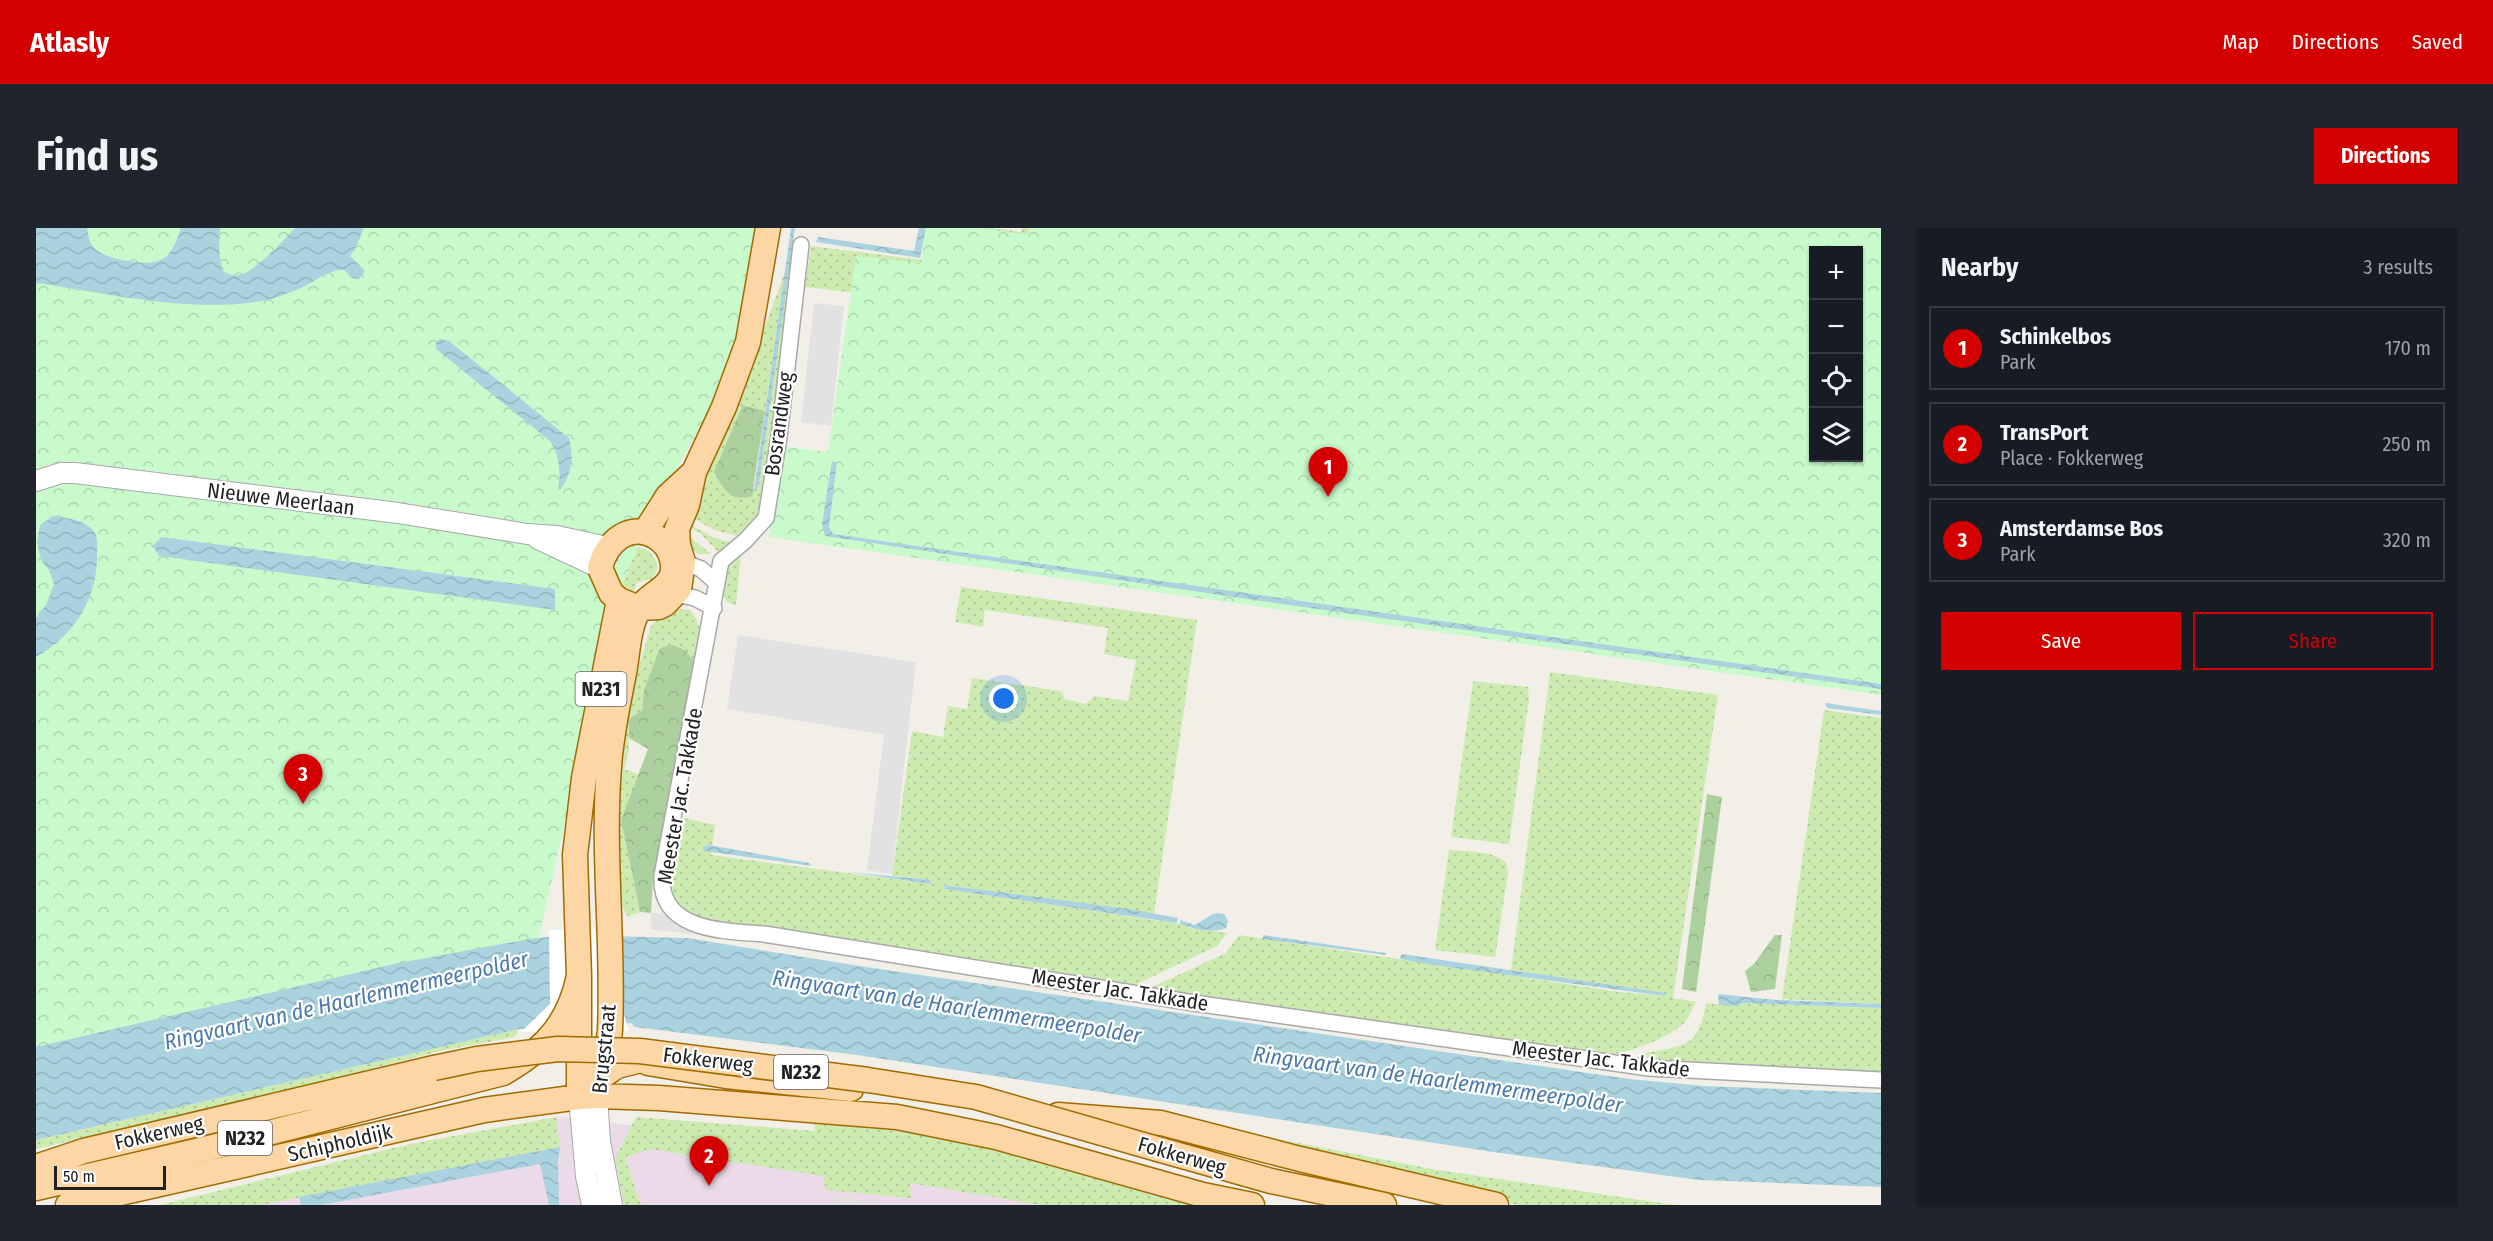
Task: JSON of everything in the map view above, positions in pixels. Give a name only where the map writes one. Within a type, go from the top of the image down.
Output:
[{"type":"main road","points":[[678,556],[656,537],[645,532],[624,534],[604,558],[606,586],[637,605],[665,604],[675,594],[682,577],[678,556],[677,529],[687,505],[694,472],[724,407],[748,342],[768,228]]},
{"type":"main road","points":[[645,532],[668,496],[694,472]]},
{"type":"main road","points":[[637,605],[666,587],[673,575],[678,556]]},
{"type":"main road","name":"Brugstraat","points":[[591,1091],[609,1036],[610,928],[607,849],[612,731],[628,651],[628,640],[637,605]]},
{"type":"main road","name":"Brugstraat","points":[[591,1091],[580,1032],[575,855],[584,778],[637,605]]},
{"type":"main road","name":"N232","points":[[36,1188],[209,1148],[503,1073],[526,1059],[555,1031],[571,1006],[579,976]]},
{"type":"main road","name":"N232","points":[[609,1036],[618,1054],[637,1061],[726,1076],[849,1089],[979,1107],[1161,1123],[1300,1159],[1496,1205]]},
{"type":"main road","name":"Fokkerweg","points":[[74,1153],[477,1059],[558,1049],[640,1051],[867,1080],[976,1097],[1271,1181],[1384,1205]]},
{"type":"main road","name":"N232","points":[[591,1091],[617,1066],[637,1061]]},
{"type":"main road","name":"Schipholdijk","points":[[68,1205],[473,1113],[591,1091]]},
{"type":"main road","name":"Fokkerweg","points":[[591,1091],[897,1117],[996,1137],[1203,1195],[1252,1205]]},
{"type":"main road","name":"N232","points":[[36,1158],[74,1153]]},
{"type":"main road","name":"N232","points":[[36,1167],[74,1153]]},
{"type":"street","name":"Bosrandweg","points":[[717,583],[721,561],[745,541],[766,518],[779,437],[801,245]]},
{"type":"street","name":"Nieuwe Meerlaan","points":[[36,482],[60,473],[75,473],[398,513],[527,534],[557,536],[604,558]]},
{"type":"street","points":[[678,556],[701,569],[717,583]]},
{"type":"street","name":"Meester Jac. Takkade","points":[[717,583],[662,876],[663,897],[669,908],[688,922],[1194,1003],[1649,1068],[1881,1080]]},
{"type":"street","points":[[675,594],[695,598],[714,608]]},
{"type":"street","name":"Brugstraat","points":[[591,1091],[586,1176],[592,1205]]},
{"type":"street","name":"Brugstraat","points":[[591,1091],[612,1205]]},
{"type":"shaded area","points":[[814,303],[844,306],[831,426],[801,422]]},
{"type":"shaded area","points":[[738,635],[916,662],[892,874],[867,870],[884,735],[727,709]]},
{"type":"shaded area","points":[[651,913],[663,913],[674,923],[696,935],[651,929]]},
{"type":"shaded area","points":[[565,1117],[847,1152],[1116,1205],[160,1205]]},
{"type":"shaded area","points":[[831,1195],[872,1203],[872,1205],[833,1205]]},
{"type":"green space","points":[[36,228],[766,228],[748,339],[649,520],[614,606],[524,1003],[36,1111]]},
{"type":"green space","points":[[925,228],[991,228],[1021,232],[1022,228],[1050,228],[939,282],[857,293],[805,287],[811,246],[923,260]]},
{"type":"green space","points":[[925,228],[980,228],[1028,235],[1029,228],[1881,228],[1881,695],[769,537],[780,446],[828,452],[856,256],[921,263]]},
{"type":"green space","points":[[793,243],[799,243],[762,504],[757,517],[737,536],[714,530],[688,515],[750,366],[786,269],[765,411],[743,405],[754,491],[756,490]]},
{"type":"green space","points":[[743,405],[765,411],[752,496],[738,498],[724,489],[714,472]]},
{"type":"green space","points":[[685,522],[715,538],[731,542],[719,553],[700,533],[684,525]]},
{"type":"green space","points":[[685,533],[711,554],[698,554],[688,545]]},
{"type":"green space","points":[[637,547],[651,554],[658,568],[652,579],[637,583],[633,593],[620,583]]},
{"type":"green space","points":[[741,553],[736,605],[726,600],[723,584],[726,566]]},
{"type":"green space","points":[[961,587],[1197,620],[1154,915],[944,885],[945,889],[1227,933],[1217,946],[1135,985],[703,921],[678,907],[669,894],[679,824],[684,818],[715,825],[711,855],[931,884],[930,880],[892,876],[912,731],[943,737],[948,706],[967,709],[972,678],[1061,691],[1065,699],[1086,704],[1094,696],[1128,701],[1136,660],[1104,654],[1108,628],[985,610],[983,627],[955,622]]},
{"type":"green space","points":[[682,609],[690,610],[700,630],[697,665],[644,690],[642,710],[629,719],[629,750],[624,769],[639,774],[621,820],[640,912],[628,917],[619,901],[617,784],[629,698],[651,626],[665,615]]},
{"type":"green space","points":[[673,645],[685,650],[697,665],[685,747],[653,879],[651,913],[640,912],[621,820],[648,749],[629,738],[629,719],[642,710],[644,690],[660,648]]},
{"type":"green space","points":[[1550,672],[1718,695],[1673,998],[1696,1002],[1686,1020],[1678,1028],[1648,1044],[1626,1051],[1607,1055],[1583,1054],[1150,988],[1226,953],[1239,935],[1620,992],[1665,996],[1665,993],[1599,985],[1511,970]]},
{"type":"green space","points":[[1473,681],[1528,687],[1529,699],[1509,844],[1451,837]]},
{"type":"green space","points":[[1824,710],[1881,718],[1881,1004],[1782,999]]},
{"type":"green space","points":[[1707,794],[1722,797],[1696,992],[1682,989]]},
{"type":"green space","points":[[1449,850],[1486,853],[1506,862],[1508,873],[1495,957],[1435,950]]},
{"type":"green space","points":[[1775,935],[1782,935],[1775,989],[1751,992],[1745,971],[1754,964]]},
{"type":"green space","points":[[1706,1003],[1734,1006],[1743,1003],[1881,1008],[1881,1074],[1645,1060],[1642,1057],[1645,1053],[1680,1046],[1688,1042],[1699,1029]]},
{"type":"green space","points":[[519,1029],[515,1037],[445,1050],[235,1103],[36,1149],[36,1140]]},
{"type":"green space","points":[[556,1117],[560,1147],[261,1205],[160,1205],[410,1144]]},
{"type":"green space","points":[[636,1117],[815,1131],[814,1123],[929,1134],[1074,1169],[1155,1196],[1198,1205],[1040,1205],[910,1183],[911,1198],[826,1190],[823,1176],[650,1149],[625,1158],[641,1205],[624,1205],[615,1158]]},
{"type":"green space","points":[[1221,1128],[1438,1170],[1675,1205],[1516,1205],[1439,1182]]},
{"type":"water","points":[[36,228],[87,228],[92,245],[101,253],[127,261],[146,263],[161,260],[169,254],[181,228],[220,228],[220,256],[224,272],[237,275],[246,273],[261,262],[295,228],[364,228],[350,256],[365,271],[359,279],[352,278],[344,270],[333,271],[288,293],[255,302],[201,305],[145,300],[36,283]]},
{"type":"water","points":[[791,228],[795,228],[759,483],[754,491]]},
{"type":"water","points":[[919,228],[926,228],[920,258],[816,242],[818,237],[914,251]]},
{"type":"water","points":[[440,339],[449,341],[569,438],[571,465],[560,490],[558,489],[558,458],[550,441],[436,349],[436,342]]},
{"type":"water","points":[[832,461],[837,463],[829,527],[833,534],[1881,684],[1881,689],[1240,598],[825,536],[822,524]]},
{"type":"water","points":[[53,516],[79,521],[92,529],[97,541],[96,571],[88,601],[81,615],[61,639],[36,657],[36,618],[46,605],[54,584],[49,570],[41,560],[37,543],[40,525]]},
{"type":"water","points":[[161,537],[555,589],[555,610],[159,556],[153,546]]},
{"type":"water","points":[[1825,703],[1881,711],[1881,715],[1827,708]]},
{"type":"water","points":[[709,845],[809,863],[812,866],[704,851],[703,847]]},
{"type":"water","points":[[848,872],[930,880],[931,884]]},
{"type":"water","points":[[944,885],[1129,909],[1178,918],[1177,923],[945,889]]},
{"type":"water","points":[[1218,913],[1224,914],[1228,921],[1226,928],[1221,930],[1209,931],[1180,924],[1180,920],[1195,925]]},
{"type":"water","name":"Ringvaart van de Haarlemmermeerpolder","points":[[565,935],[687,938],[866,967],[1629,1079],[1705,1086],[1881,1093],[1881,1187],[1699,1180],[1500,1153],[857,1055],[635,1027],[631,1023],[519,1029],[36,1140],[36,1047],[394,964],[529,939]]},
{"type":"water","points":[[1263,935],[1386,953],[1386,955],[1263,939]]},
{"type":"water","points":[[1402,954],[1665,993],[1665,996],[1433,965],[1401,959]]},
{"type":"water","points":[[1718,994],[1777,1000],[1881,1004],[1881,1008],[1743,1003],[1736,1006],[1719,1005]]},
{"type":"water","points":[[560,1147],[559,1205],[549,1205],[540,1164],[321,1205],[301,1205],[299,1197]]},
{"type":"pier","points":[[623,928],[622,1005],[628,1031],[521,1032],[550,1004],[549,930]]},
{"type":"place","name":"Schinkelbos","points":[[1328,497]]},
{"type":"place","name":"Amsterdamse Bos","points":[[303,804]]},
{"type":"place","name":"TransPort","points":[[709,1186]]}]
